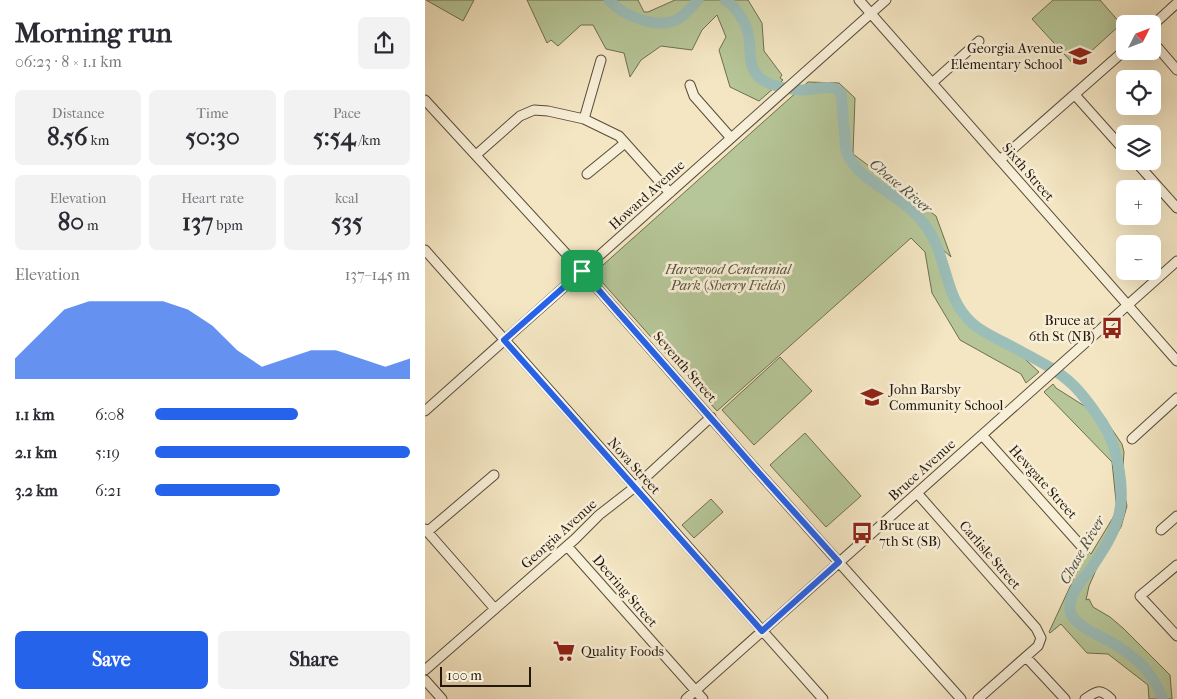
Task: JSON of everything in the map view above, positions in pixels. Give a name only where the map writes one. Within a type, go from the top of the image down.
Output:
[{"type":"street","name":"Sixth Street","points":[[859,0],[1177,361]]},
{"type":"street","name":"Howard Avenue","points":[[425,410],[887,0]]},
{"type":"street","points":[[1161,18],[1177,4]]},
{"type":"street","points":[[932,83],[979,41]]},
{"type":"street","points":[[1161,51],[1177,70]]},
{"type":"street","points":[[1000,160],[1116,58]]},
{"type":"street","points":[[585,119],[601,60]]},
{"type":"street","points":[[690,85],[694,96],[731,138]]},
{"type":"street","points":[[1075,95],[1116,140]]},
{"type":"street","name":"Seventh Street","points":[[425,100],[582,271],[961,699]]},
{"type":"street","points":[[476,155],[520,116],[533,110],[548,111],[585,119],[619,136],[670,193]]},
{"type":"street","points":[[587,174],[625,143]]},
{"type":"street","points":[[1143,170],[1177,208]]},
{"type":"street","name":"Nova Street","points":[[425,250],[823,699]]},
{"type":"street","name":"Bruce Avenue","points":[[685,699],[1177,261]]},
{"type":"street","points":[[1132,439],[1177,398]]},
{"type":"street","name":"Georgia Avenue","points":[[425,670],[599,516],[635,487],[711,417]]},
{"type":"street","name":"Hewgate Street","points":[[982,435],[1083,548]]},
{"type":"street","points":[[494,475],[426,531],[495,609]]},
{"type":"street","name":"Carlisle Street","points":[[917,493],[1036,628],[1041,638],[1037,646],[1026,658]]},
{"type":"street","points":[[1161,530],[1177,516]]},
{"type":"street","name":"Deering Street","points":[[567,546],[703,699]]},
{"type":"street","points":[[1177,565],[1140,596],[1177,636]]},
{"type":"street","points":[[978,699],[1026,658],[1065,699]]},
{"type":"street","points":[[425,680],[442,699]]},
{"type":"street","points":[[1085,699],[1095,692],[1101,692],[1111,699]]},
{"type":"green space","points":[[426,0],[474,0],[463,21]]},
{"type":"green space","points":[[527,0],[638,0],[644,12],[648,12],[675,0],[748,0],[762,23],[764,51],[782,75],[780,78],[783,80],[759,101],[730,87],[719,50],[726,37],[717,15],[702,30],[692,50],[661,46],[641,60],[630,77],[624,53],[606,49],[593,25],[581,25],[558,46],[551,40],[547,43]]},
{"type":"green space","points":[[1053,0],[1100,0],[1116,18],[1116,29],[1075,66],[1032,19]]},
{"type":"green space","name":"Harewood Centennial Park (Sherry Fields)","points":[[808,82],[839,83],[855,98],[853,154],[936,216],[951,257],[942,249],[957,302],[975,329],[990,339],[1013,348],[1039,372],[1026,383],[1021,374],[960,340],[932,293],[925,252],[911,238],[717,411],[594,273]]},
{"type":"green space","points":[[780,357],[812,391],[754,445],[722,410]]},
{"type":"green space","points":[[1053,384],[1056,388],[1105,419],[1122,444],[1124,452],[1122,481],[1127,506],[1121,527],[1099,563],[1089,586],[1086,600],[1089,599],[1093,607],[1110,617],[1123,628],[1170,675],[1172,699],[1149,699],[1148,685],[1108,654],[1087,653],[1061,624],[1049,632],[1087,550],[1091,554],[1117,511],[1112,462],[1044,392]]},
{"type":"green space","points":[[805,433],[861,496],[826,527],[770,465]]},
{"type":"green space","points":[[711,499],[723,512],[694,538],[682,525]]},
{"type":"waterway","name":"Chase River","points":[[609,0],[631,16],[641,20],[660,23],[678,19],[698,0]]},
{"type":"waterway","name":"Chase River","points":[[725,0],[734,8],[745,25],[753,70],[760,78],[768,83],[784,88],[805,90],[827,87],[841,93],[846,151],[850,159],[859,171],[905,205],[925,225],[938,249],[950,288],[963,313],[981,330],[1043,363],[1065,378],[1088,402],[1102,422],[1113,444],[1119,470],[1121,484],[1120,510],[1109,539],[1071,598],[1070,610],[1081,625],[1119,647],[1141,664],[1151,676],[1163,699]]},
{"type":"place","name":"Georgia Avenue Elementary School","points":[[1080,56]]},
{"type":"place","name":"Bruce at 6th St (NB)","points":[[1112,328]]},
{"type":"place","name":"John Barsby Community School","points":[[872,397]]},
{"type":"place","name":"Bruce at 7th St (SB)","points":[[862,533]]},
{"type":"place","name":"Quality Foods","points":[[564,651]]},
{"type":"route","points":[[582,271],[839,562],[801,594],[762,631],[504,340],[582,271]]}]
